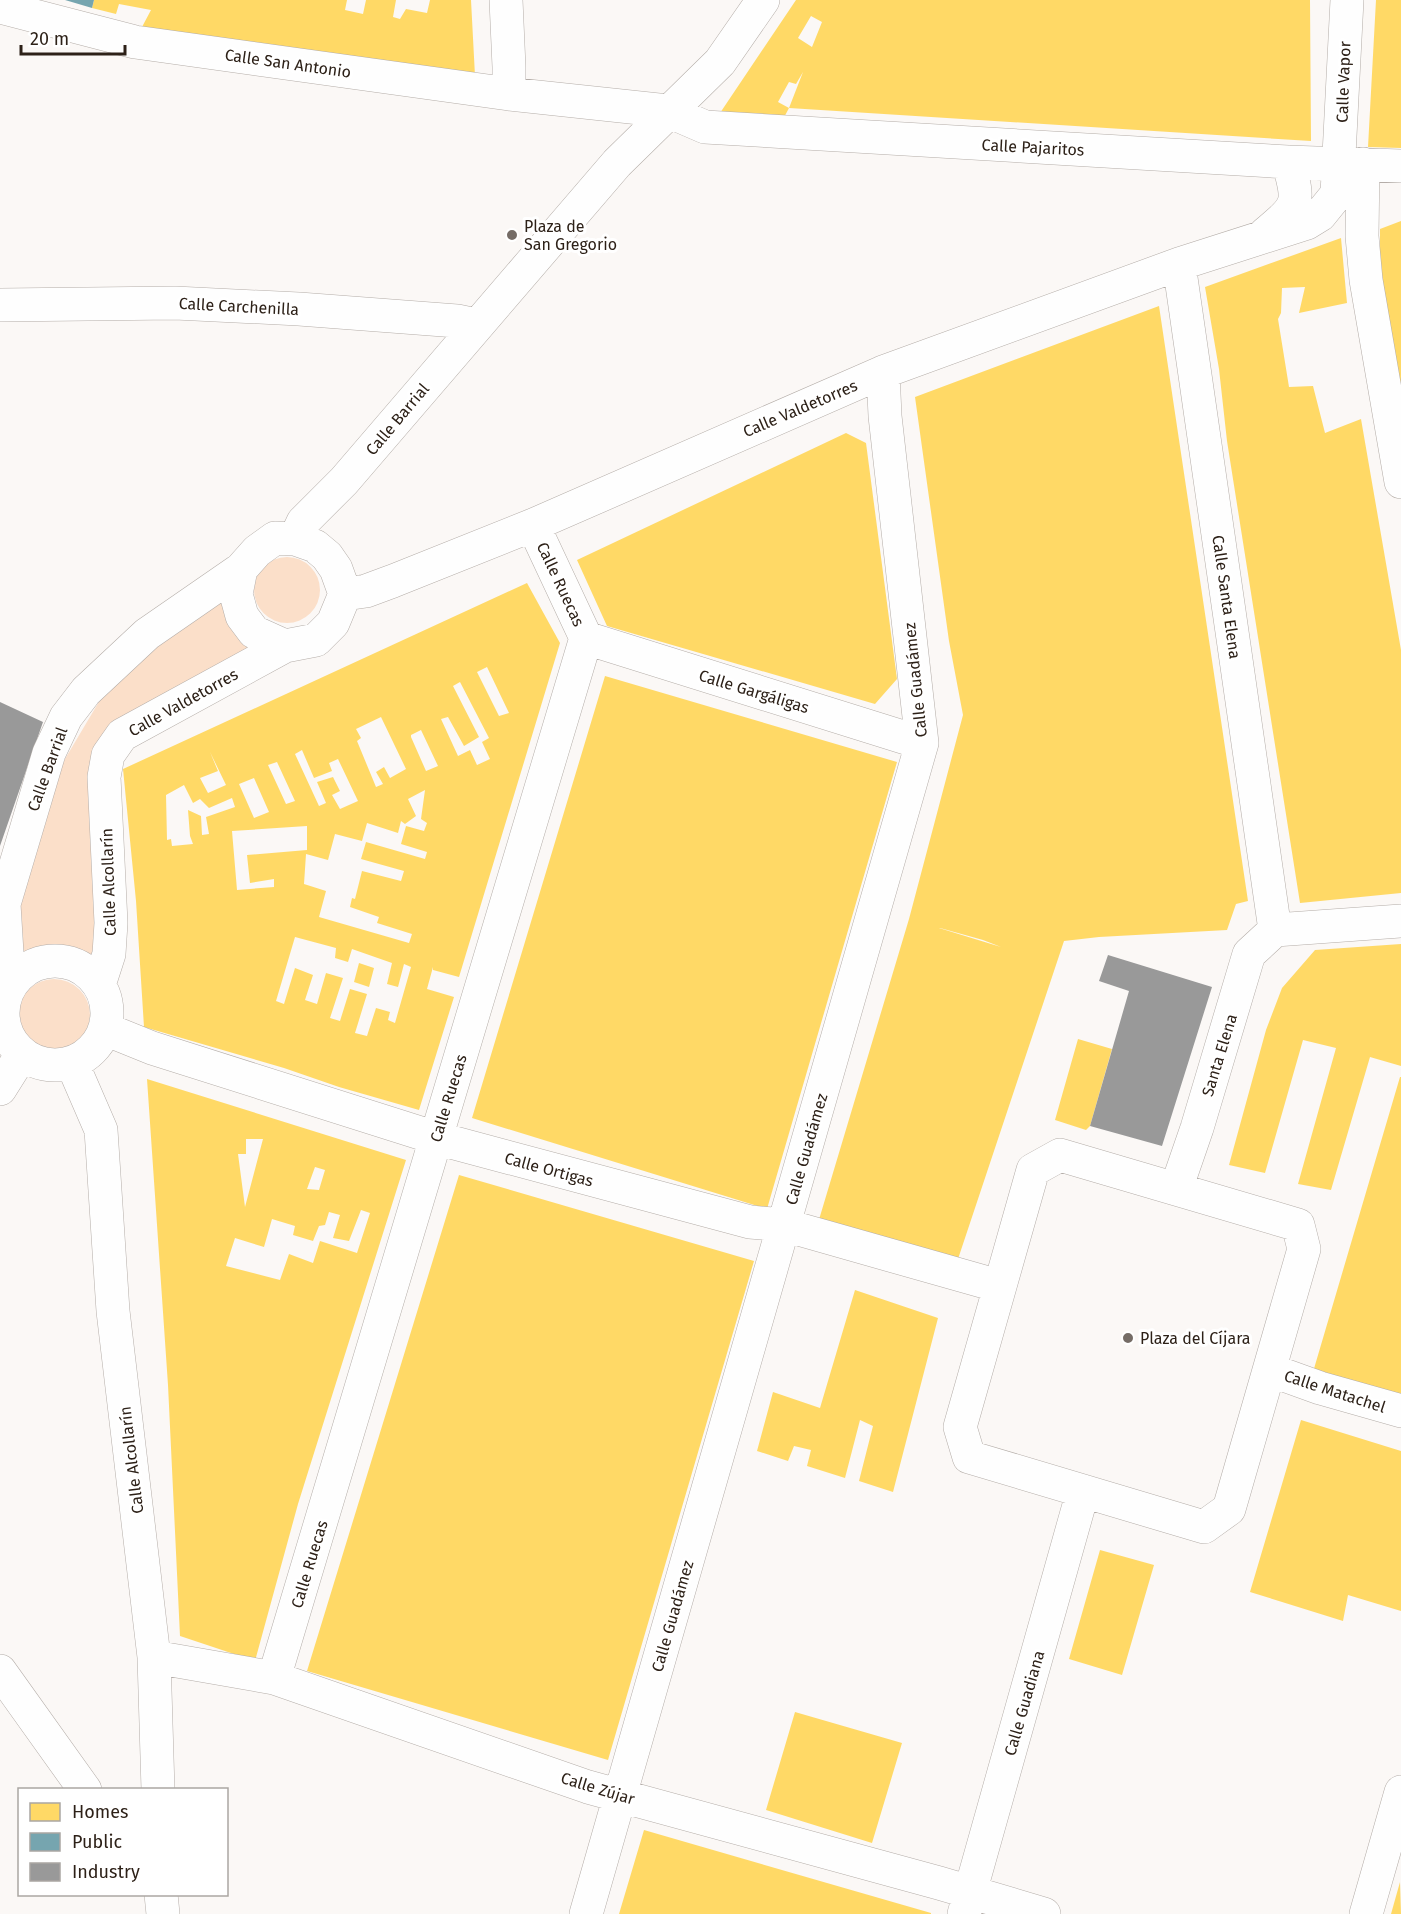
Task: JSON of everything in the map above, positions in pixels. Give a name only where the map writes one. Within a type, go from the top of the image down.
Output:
[{"type":"street","points":[[506,0],[509,94],[668,111]]},
{"type":"street","points":[[476,325],[617,163],[720,62],[763,0]]},
{"type":"street","name":"Calle Vapor","points":[[1347,0],[1351,164]]},
{"type":"street","name":"Calle San Antonio","points":[[0,7],[135,42],[509,94]]},
{"type":"street","points":[[601,104],[616,124],[617,163]]},
{"type":"street","name":"Calle Pajaritos","points":[[668,111],[705,128],[1288,162],[1401,166]]},
{"type":"street","name":"Calle Valdetorres","points":[[1262,237],[1288,214],[1296,202],[1295,183],[1288,162]]},
{"type":"street","points":[[1351,164],[1366,280],[1401,482]]},
{"type":"street","name":"Calle Valdetorres","points":[[104,777],[108,755],[122,735],[285,646],[316,640],[339,609],[366,591],[532,525],[883,372],[1179,264],[1307,223],[1320,214],[1338,194],[1351,164]]},
{"type":"street","name":"Calle Santa Elena","points":[[1179,264],[1275,930]]},
{"type":"street","name":"Calle Carchenilla","points":[[0,305],[186,303],[457,321],[476,325]]},
{"type":"street","name":"Calle Barrial","points":[[9,986],[4,904],[49,753],[66,717],[86,691],[147,634],[241,569],[257,551],[285,539],[303,522],[344,481],[476,325]]},
{"type":"street","name":"Calle Guadámez","points":[[586,1914],[922,743],[885,416],[883,372]]},
{"type":"street","name":"Calle Ruecas","points":[[274,1678],[586,638],[532,525]]},
{"type":"street","points":[[285,539],[315,546],[327,556],[336,569],[339,609]]},
{"type":"street","points":[[241,569],[236,594],[242,616],[254,632],[285,646]]},
{"type":"street","name":"Calle Gargáligas","points":[[586,638],[922,743]]},
{"type":"street","name":"Calle Alcollarín","points":[[99,985],[109,954],[111,923],[104,777]]},
{"type":"street","points":[[1275,930],[1401,921]]},
{"type":"street","name":"Santa Elena","points":[[1176,1189],[1197,1128],[1249,954],[1275,930]]},
{"type":"street","points":[[54,961],[71,963],[87,971],[99,985],[108,1014],[91,1046],[59,1066],[33,1061],[21,1054],[11,1043],[2,1015],[4,1000],[9,986],[28,968],[54,961]]},
{"type":"street","name":"Calle Ortigas","points":[[91,1046],[152,1048],[436,1138],[750,1222],[784,1225],[999,1286]]},
{"type":"street","name":"Calle Alcollarín","points":[[91,1046],[101,1130],[113,1311],[154,1657],[158,1788]]},
{"type":"street","points":[[0,1089],[21,1054]]},
{"type":"street","points":[[1060,1155],[1176,1189],[1298,1225],[1304,1249],[1229,1509],[1204,1527],[969,1457],[960,1427],[1033,1170],[1060,1155]]},
{"type":"street","name":"Calle Matachel","points":[[1270,1370],[1320,1388],[1401,1411]]},
{"type":"street","name":"Calle Guadiana","points":[[967,1903],[1083,1491]]},
{"type":"street","name":"Calle Zújar","points":[[154,1657],[274,1678],[588,1786],[967,1903],[1044,1914]]},
{"type":"street","points":[[0,1671],[84,1788]]},
{"type":"street","points":[[1366,1914],[1401,1791]]},
{"type":"street","points":[[161,1896],[163,1914]]},
{"type":"shaded area","points":[[287,557],[300,560],[310,567],[317,577],[320,590],[317,603],[310,613],[300,620],[287,623],[274,620],[264,613],[257,603],[254,590],[257,577],[264,567],[274,560]]},
{"type":"shaded area","points":[[226,596],[259,653],[102,742],[101,935],[94,967],[74,955],[55,951],[46,951],[15,962],[16,913],[59,769],[100,700],[160,641]]},
{"type":"shaded area","points":[[54,979],[74,985],[84,995],[90,1015],[84,1035],[74,1045],[54,1051],[34,1045],[24,1035],[18,1015],[24,995],[34,985]]},
{"type":"building: Homes","points":[[94,0],[347,0],[345,10],[363,14],[366,0],[396,0],[393,17],[400,19],[406,9],[427,13],[430,0],[471,0],[475,76],[142,27],[151,10],[119,4],[116,14],[92,8]]},
{"type":"building: Homes","points":[[796,0],[1310,0],[1311,141],[789,108],[780,125],[718,116]],"holes":[[[811,16],[822,22],[812,47],[798,38]],[[803,72],[789,108],[778,102],[789,82],[796,84]]]},
{"type":"building: Homes","points":[[1376,0],[1401,0],[1401,148],[1368,147]]},
{"type":"building: Homes","points":[[1401,221],[1401,418],[1380,332],[1380,229]]},
{"type":"building: Homes","points":[[1341,238],[1347,303],[1299,313],[1305,287],[1282,288],[1281,313],[1278,319],[1289,387],[1313,386],[1325,433],[1361,419],[1401,650],[1401,893],[1300,903],[1205,287]]},
{"type":"building: Homes","points":[[1159,306],[1248,901],[1236,904],[1227,930],[1064,941],[956,1265],[818,1223],[909,919],[963,715],[949,641],[915,397]],"holes":[[[939,928],[940,928],[1001,947]]]},
{"type":"building: Homes","points":[[846,433],[866,443],[897,679],[875,704],[607,626],[577,560]]},
{"type":"building: Homes","points":[[527,583],[560,643],[459,977],[433,970],[433,967],[427,989],[454,997],[419,1110],[144,1027],[136,901],[123,769]],"holes":[[[487,667],[509,713],[499,716],[477,672]],[[460,682],[489,738],[482,742],[490,759],[477,765],[470,750],[458,756],[441,719],[448,717],[464,746],[479,737],[453,686]],[[381,717],[406,769],[390,778],[384,767],[376,772],[383,784],[376,787],[357,741],[361,738],[356,729]],[[421,730],[438,766],[426,771],[411,737]],[[302,750],[314,778],[332,771],[329,763],[338,759],[358,801],[340,809],[332,795],[340,791],[333,777],[317,782],[326,803],[319,806],[295,754]],[[210,752],[226,785],[208,793],[200,778],[218,771]],[[277,762],[295,801],[286,804],[268,765]],[[254,778],[269,812],[254,818],[239,784]],[[184,785],[193,803],[200,799],[209,808],[232,798],[235,807],[206,817],[209,834],[202,835],[201,816],[188,810],[190,836],[193,844],[172,846],[171,839],[167,840],[166,795]],[[425,790],[421,819],[427,823],[424,831],[406,826],[401,844],[427,852],[425,859],[366,842],[361,859],[404,871],[401,881],[362,871],[355,899],[352,898],[350,907],[379,917],[377,923],[412,934],[409,943],[319,917],[326,891],[304,884],[306,854],[328,860],[335,834],[362,841],[367,823],[398,833],[401,821],[405,824],[416,816],[408,799]],[[307,826],[307,850],[247,855],[250,883],[274,879],[274,887],[237,890],[232,831]],[[295,937],[336,948],[335,958],[348,962],[352,949],[392,963],[387,984],[398,987],[404,964],[411,967],[395,1023],[388,1020],[390,1012],[376,1008],[367,1036],[355,1033],[367,994],[350,989],[340,1021],[330,1018],[343,978],[326,973],[317,1004],[305,1000],[313,975],[295,968],[284,1004],[276,1001]]]},
{"type":"building: Homes","points":[[605,676],[897,762],[767,1209],[472,1118]]},
{"type":"building: Homes","points":[[1401,944],[1401,1066],[1370,1057],[1331,1190],[1298,1184],[1336,1048],[1303,1040],[1265,1173],[1229,1165],[1266,1030],[1282,988],[1315,950]]},
{"type":"building: Homes","points":[[359,963],[374,968],[369,987],[354,982]]},
{"type":"building: Homes","points":[[1078,1039],[1112,1049],[1090,1126],[1086,1130],[1055,1120]]},
{"type":"building: Homes","points":[[1401,1077],[1401,1399],[1313,1372]]},
{"type":"building: Homes","points":[[147,1079],[406,1160],[298,1504],[255,1661],[180,1636],[168,1385]],"holes":[[[246,1139],[263,1139],[245,1207],[238,1154],[246,1154]],[[315,1167],[325,1170],[319,1190],[307,1189]],[[361,1210],[370,1213],[357,1253],[320,1241],[313,1263],[289,1254],[280,1280],[226,1266],[235,1238],[264,1247],[272,1219],[295,1226],[293,1235],[313,1241],[319,1226],[325,1225],[329,1212],[340,1215],[333,1238],[349,1241]]]},
{"type":"building: Homes","points":[[459,1175],[754,1261],[608,1760],[307,1671]]},
{"type":"building: Homes","points":[[855,1290],[938,1318],[893,1492],[859,1481],[873,1426],[860,1420],[845,1478],[807,1466],[811,1450],[794,1446],[788,1461],[757,1451],[773,1392],[820,1408]]},
{"type":"building: Homes","points":[[1301,1420],[1401,1451],[1401,1611],[1348,1595],[1343,1621],[1250,1592]]},
{"type":"building: Homes","points":[[1100,1550],[1154,1565],[1122,1675],[1069,1659]]},
{"type":"building: Homes","points":[[795,1712],[902,1743],[872,1843],[766,1810]]},
{"type":"building: Homes","points":[[644,1830],[931,1913],[931,1914],[619,1914]]},
{"type":"building: Homes","points":[[1400,1882],[1401,1914],[1391,1914]]},
{"type":"building: Public","points":[[65,0],[94,0],[92,8]]},
{"type":"building: Industry","points":[[0,702],[43,722],[0,846]]},
{"type":"building: Industry","points":[[1108,955],[1212,987],[1162,1146],[1090,1126],[1129,991],[1099,981]]},
{"type":"place","name":"Plaza de San Gregorio","points":[[512,235]]},
{"type":"place","name":"Plaza del Cíjara","points":[[1128,1338]]}]
